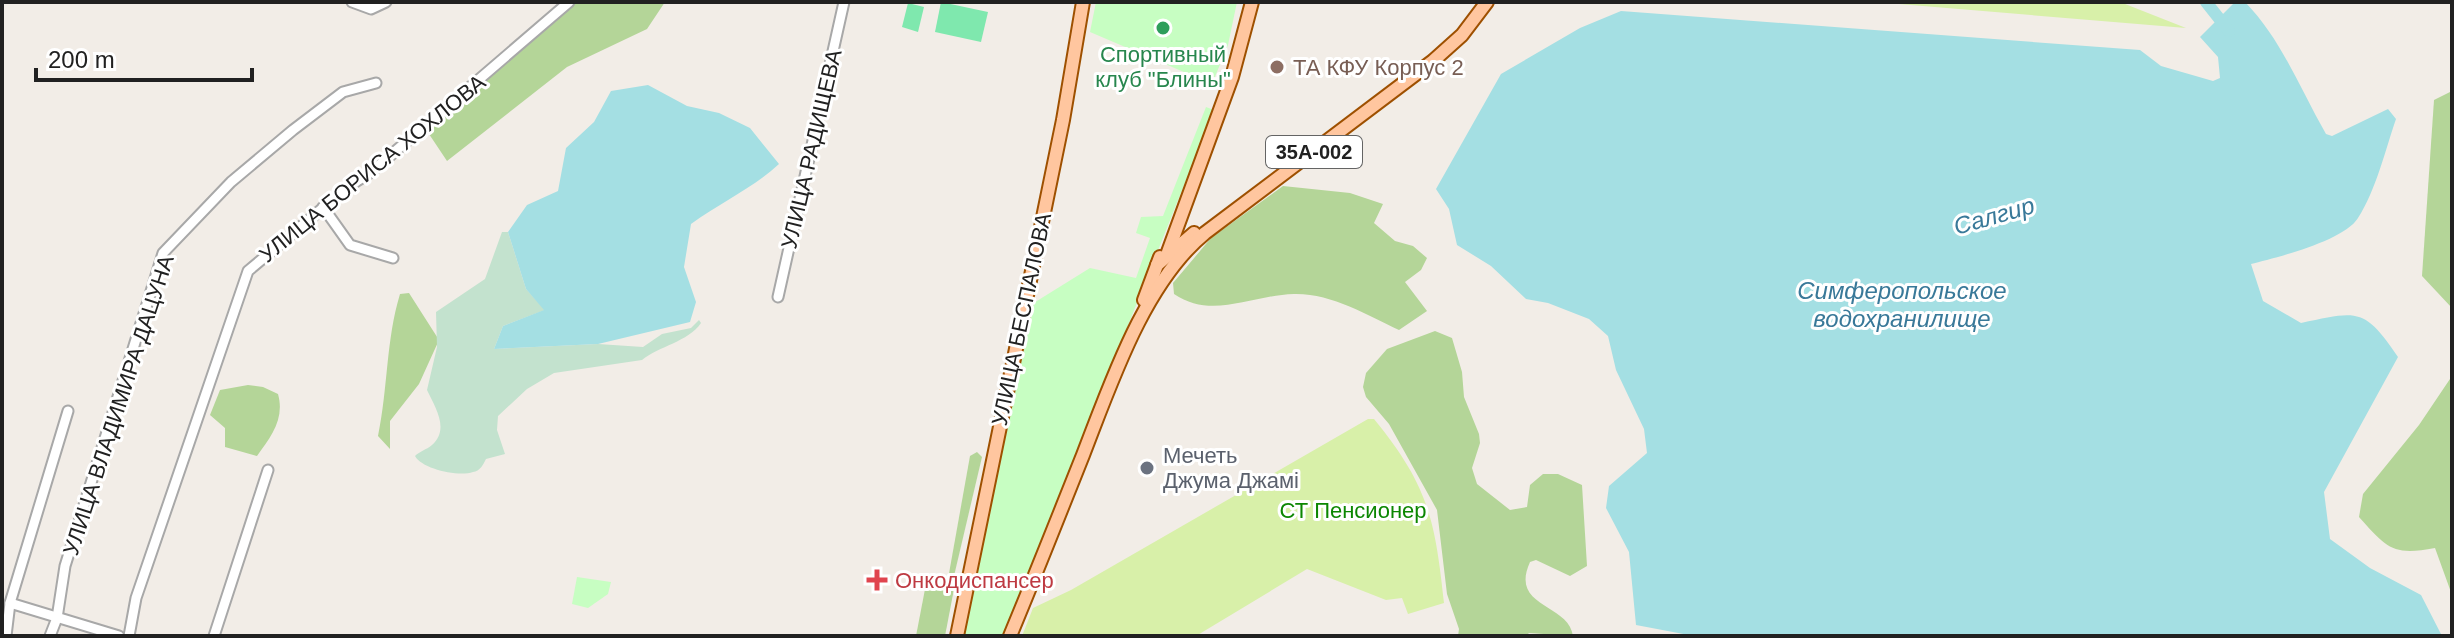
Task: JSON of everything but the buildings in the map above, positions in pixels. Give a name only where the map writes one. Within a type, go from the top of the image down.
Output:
[{"type":"main road","name":"УЛИЦА БЕСПАЛОВА","points":[[957,636],[1063,120],[1083,2]]},
{"type":"main road","points":[[1148,307],[1232,77],[1252,2]]},
{"type":"main road","points":[[1157,265],[1419,65],[1453,36],[1485,2]]},
{"type":"main road","name":"35А-002","points":[[1121,363],[1148,307],[1175,264],[1195,241],[1433,61],[1462,35],[1485,2]]},
{"type":"main road","points":[[1157,265],[1199,166]]},
{"type":"main road","name":"35А-002","points":[[1010,636],[1121,363],[1157,265]]},
{"type":"street","points":[[352,2],[371,9],[386,2]]},
{"type":"street","name":"УЛИЦА БОРИСА ХОХЛОВА","points":[[129,636],[136,598],[248,271],[323,207],[370,173],[569,2]]},
{"type":"street","name":"УЛИЦА РАДИЩЕВА","points":[[778,297],[844,2]]},
{"type":"street","name":"УЛИЦА ВЛАДИМИРА ДАЦУНА","points":[[50,636],[57,618],[65,566],[163,253],[231,182],[293,130],[343,92],[376,83]]},
{"type":"street","points":[[323,207],[350,245],[393,258]]},
{"type":"street","points":[[6,636],[10,603],[68,411]]},
{"type":"street","points":[[214,636],[268,470]]},
{"type":"street","points":[[10,603],[119,636]]},
{"type":"green space","points":[[574,2],[665,2],[647,29],[567,67],[447,161],[427,131]]},
{"type":"green space","points":[[941,2],[988,12],[981,42],[935,32]]},
{"type":"green space","points":[[1096,2],[1237,2],[1228,45],[1212,84],[1090,32]]},
{"type":"green space","points":[[1875,2],[2120,2],[2186,28]]},
{"type":"green space","points":[[908,3],[924,7],[918,32],[902,27]]},
{"type":"green space","points":[[2452,91],[2452,308],[2422,276],[2434,100]]},
{"type":"green space","points":[[1206,107],[1214,110],[1004,636],[963,636],[1032,304],[1090,268],[1136,278],[1150,238],[1136,233],[1141,217],[1163,216]]},
{"type":"green space","points":[[1283,186],[1350,193],[1383,204],[1374,223],[1395,241],[1413,246],[1427,258],[1421,270],[1405,282],[1427,311],[1399,330],[1322,297],[1278,295],[1218,306],[1188,302],[1174,294],[1173,283],[1211,238]]},
{"type":"green space","points":[[502,232],[508,232],[526,289],[545,310],[503,326],[494,349],[598,344],[643,347],[662,334],[691,328],[699,320],[701,323],[689,335],[642,360],[554,373],[527,389],[498,416],[497,430],[505,454],[486,459],[475,471],[441,471],[425,465],[415,456],[432,445],[440,432],[437,411],[427,390],[437,347],[436,312],[485,279]]},
{"type":"green space","points":[[409,293],[439,340],[419,384],[390,421],[390,449],[378,436],[395,311],[400,294]]},
{"type":"green space","points":[[1435,331],[1452,338],[1462,372],[1464,397],[1479,434],[1480,443],[1472,468],[1477,484],[1510,510],[1527,507],[1530,485],[1543,474],[1558,474],[1582,485],[1587,566],[1570,576],[1536,560],[1530,562],[1526,577],[1527,588],[1533,597],[1562,617],[1573,636],[1529,633],[1526,636],[1458,636],[1459,629],[1447,594],[1437,510],[1389,424],[1366,397],[1363,387],[1366,373],[1387,349]]},
{"type":"green space","points":[[2452,376],[2452,595],[2435,548],[2409,551],[2391,547],[2359,517],[2363,494],[2419,425]]},
{"type":"green space","points":[[248,385],[278,394],[280,403],[275,427],[257,456],[225,447],[225,428],[210,415],[220,390]]},
{"type":"green space","name":"СТ Пенсионер","points":[[1368,419],[1374,419],[1392,442],[1418,484],[1432,525],[1444,603],[1408,614],[1402,598],[1386,600],[1307,569],[1196,636],[1022,636],[1033,608],[1071,590]]},
{"type":"green space","points":[[977,452],[982,457],[954,576],[948,579],[970,456]]},
{"type":"green space","points":[[577,577],[611,582],[608,594],[588,608],[572,604]]},
{"type":"green space","points":[[926,584],[954,589],[945,636],[916,636]]},
{"type":"water","name":"Симферопольское водохранилище","points":[[2235,2],[2245,2],[2270,32],[2326,134],[2332,136],[2388,109],[2396,119],[2370,195],[2350,226],[2324,241],[2251,264],[2263,301],[2301,323],[2335,316],[2358,317],[2377,329],[2398,357],[2324,492],[2330,539],[2370,568],[2421,595],[2442,636],[1694,636],[1636,625],[1629,552],[1606,508],[1609,486],[1647,453],[1644,429],[1616,370],[1608,336],[1589,319],[1548,303],[1526,299],[1491,266],[1457,245],[1449,209],[1436,189],[1501,74],[1580,28],[1621,11],[2140,50],[2161,66],[2213,81],[2220,78],[2218,57],[2200,37]]},
{"type":"water","points":[[648,85],[687,106],[719,113],[750,128],[779,164],[691,224],[684,267],[696,302],[690,322],[598,344],[494,349],[503,326],[544,310],[526,289],[508,232],[527,205],[558,191],[566,148],[594,122],[611,91]]},
{"type":"waterway","name":"Салгир","points":[[2206,2],[2229,31]]},
{"type":"place","name":"Спортивный клуб \"Блины\"","points":[[1163,28]]},
{"type":"place","name":"ТА КФУ Корпус 2","points":[[1277,67]]},
{"type":"place","name":"Мечеть Джума Джамі","points":[[1147,468]]},
{"type":"place","name":"Онкодиспансер","points":[[877,580]]}]
